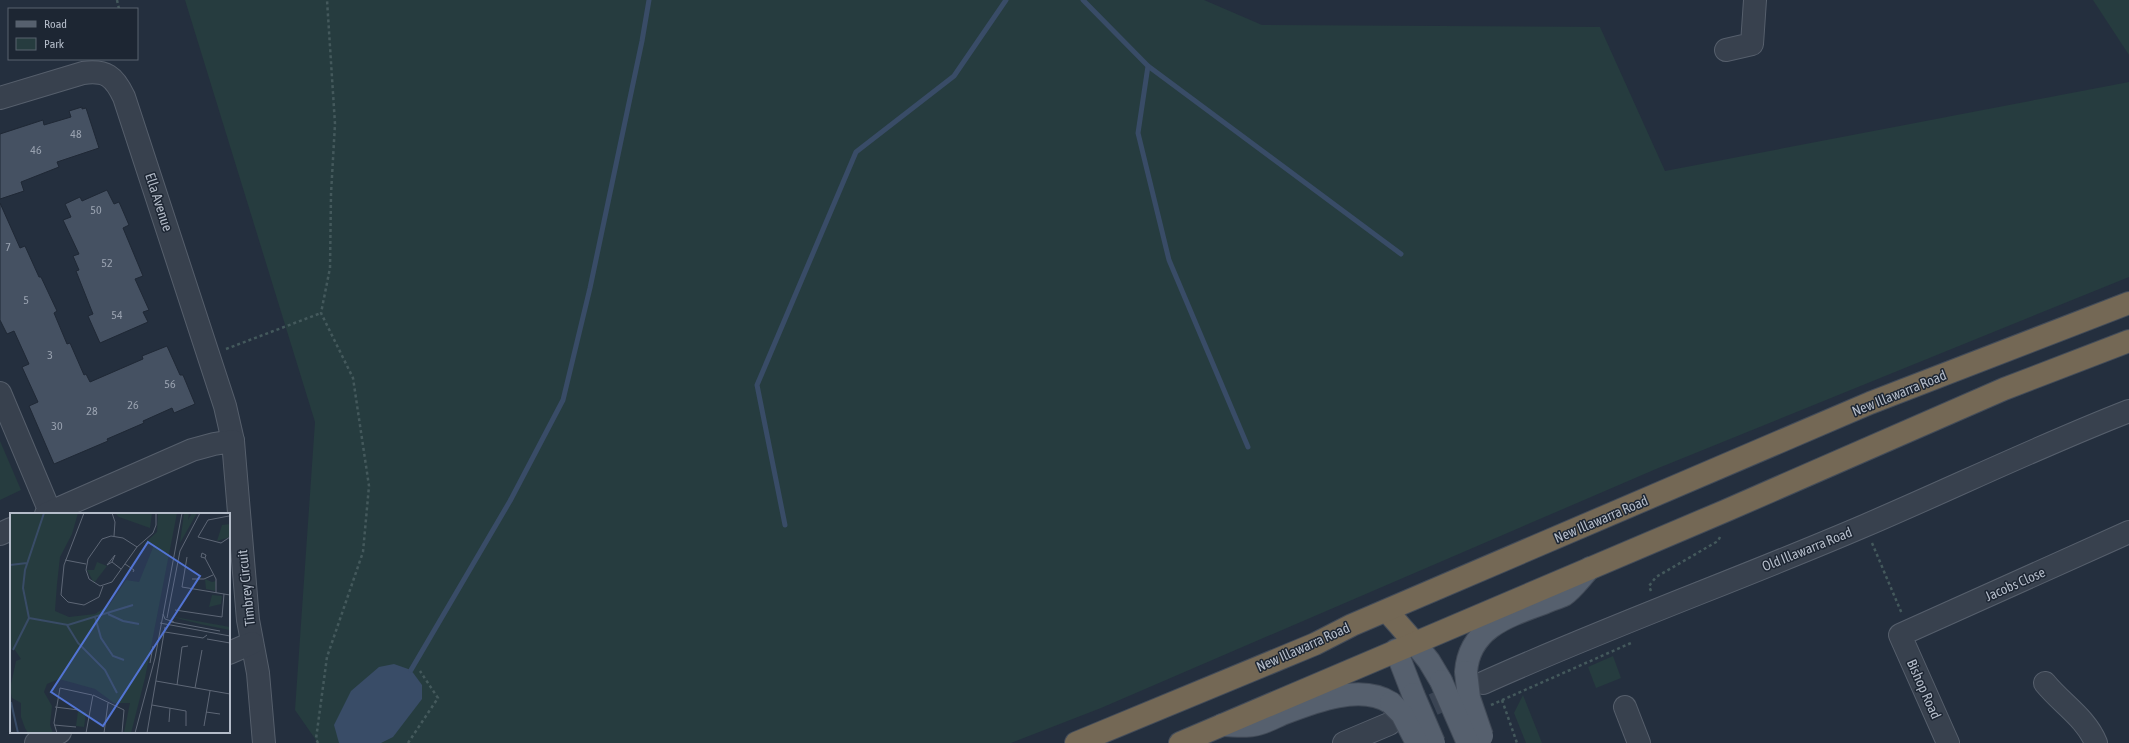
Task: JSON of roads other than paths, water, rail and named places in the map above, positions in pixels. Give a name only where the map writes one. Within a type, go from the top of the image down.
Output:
[{"type":"highway","name":"New Illawarra Road","points":[[1076,743],[1315,644],[1384,612],[1870,404],[2129,303]]},
{"type":"highway","points":[[1180,743],[1725,511],[2004,389],[2129,341]]},
{"type":"highway","points":[[1384,612],[1405,646]]},
{"type":"main road","points":[[1476,741],[1469,698],[1474,677],[1466,662],[1473,645],[1487,629],[1507,617],[1565,595],[1590,568]]},
{"type":"main road","points":[[1405,646],[1429,661],[1476,741]]},
{"type":"main road","points":[[1405,646],[1413,694],[1434,743]]},
{"type":"main road","points":[[1222,725],[1254,725],[1309,703],[1351,695],[1370,695],[1378,696],[1390,714],[1402,714],[1417,743]]},
{"type":"street","points":[[1726,50],[1752,44],[1755,0]]},
{"type":"street","name":"Ella Avenue","points":[[0,98],[97,71],[117,82],[124,97],[209,356],[227,412],[233,442]]},
{"type":"street","points":[[0,393],[48,513],[192,450],[214,444],[233,442]]},
{"type":"street","name":"Old Illawarra Road","points":[[1474,677],[1656,610],[1858,528],[2076,431],[2129,411]]},
{"type":"street","name":"Timbrey Circuit","points":[[233,442],[248,620],[258,673],[264,743]]},
{"type":"street","points":[[0,534],[10,529]]},
{"type":"street","name":"Jacobs Close","points":[[1904,633],[2129,532]]},
{"type":"street","name":"Bishop Road","points":[[1904,633],[1948,743]]},
{"type":"street","points":[[230,653],[252,643]]},
{"type":"street","points":[[2045,684],[2055,696],[2084,722],[2096,743]]},
{"type":"street","points":[[1625,707],[1639,743]]},
{"type":"street","points":[[1344,743],[1390,714]]},
{"type":"street","points":[[36,743],[58,733]]},
{"type":"water","points":[[394,664],[411,670],[422,685],[422,699],[393,737],[381,743],[339,743],[334,725],[351,691],[379,667]]},
{"type":"waterway","points":[[411,670],[510,501],[563,400],[590,288],[642,41],[649,0]]},
{"type":"waterway","points":[[785,525],[757,385],[856,152],[954,76],[1006,0]]},
{"type":"waterway","points":[[1083,0],[1148,66],[1401,254]]},
{"type":"waterway","points":[[1148,66],[1138,133],[1169,260],[1248,447]]},
{"type":"tunnel","points":[[1403,718],[1466,690]]}]
